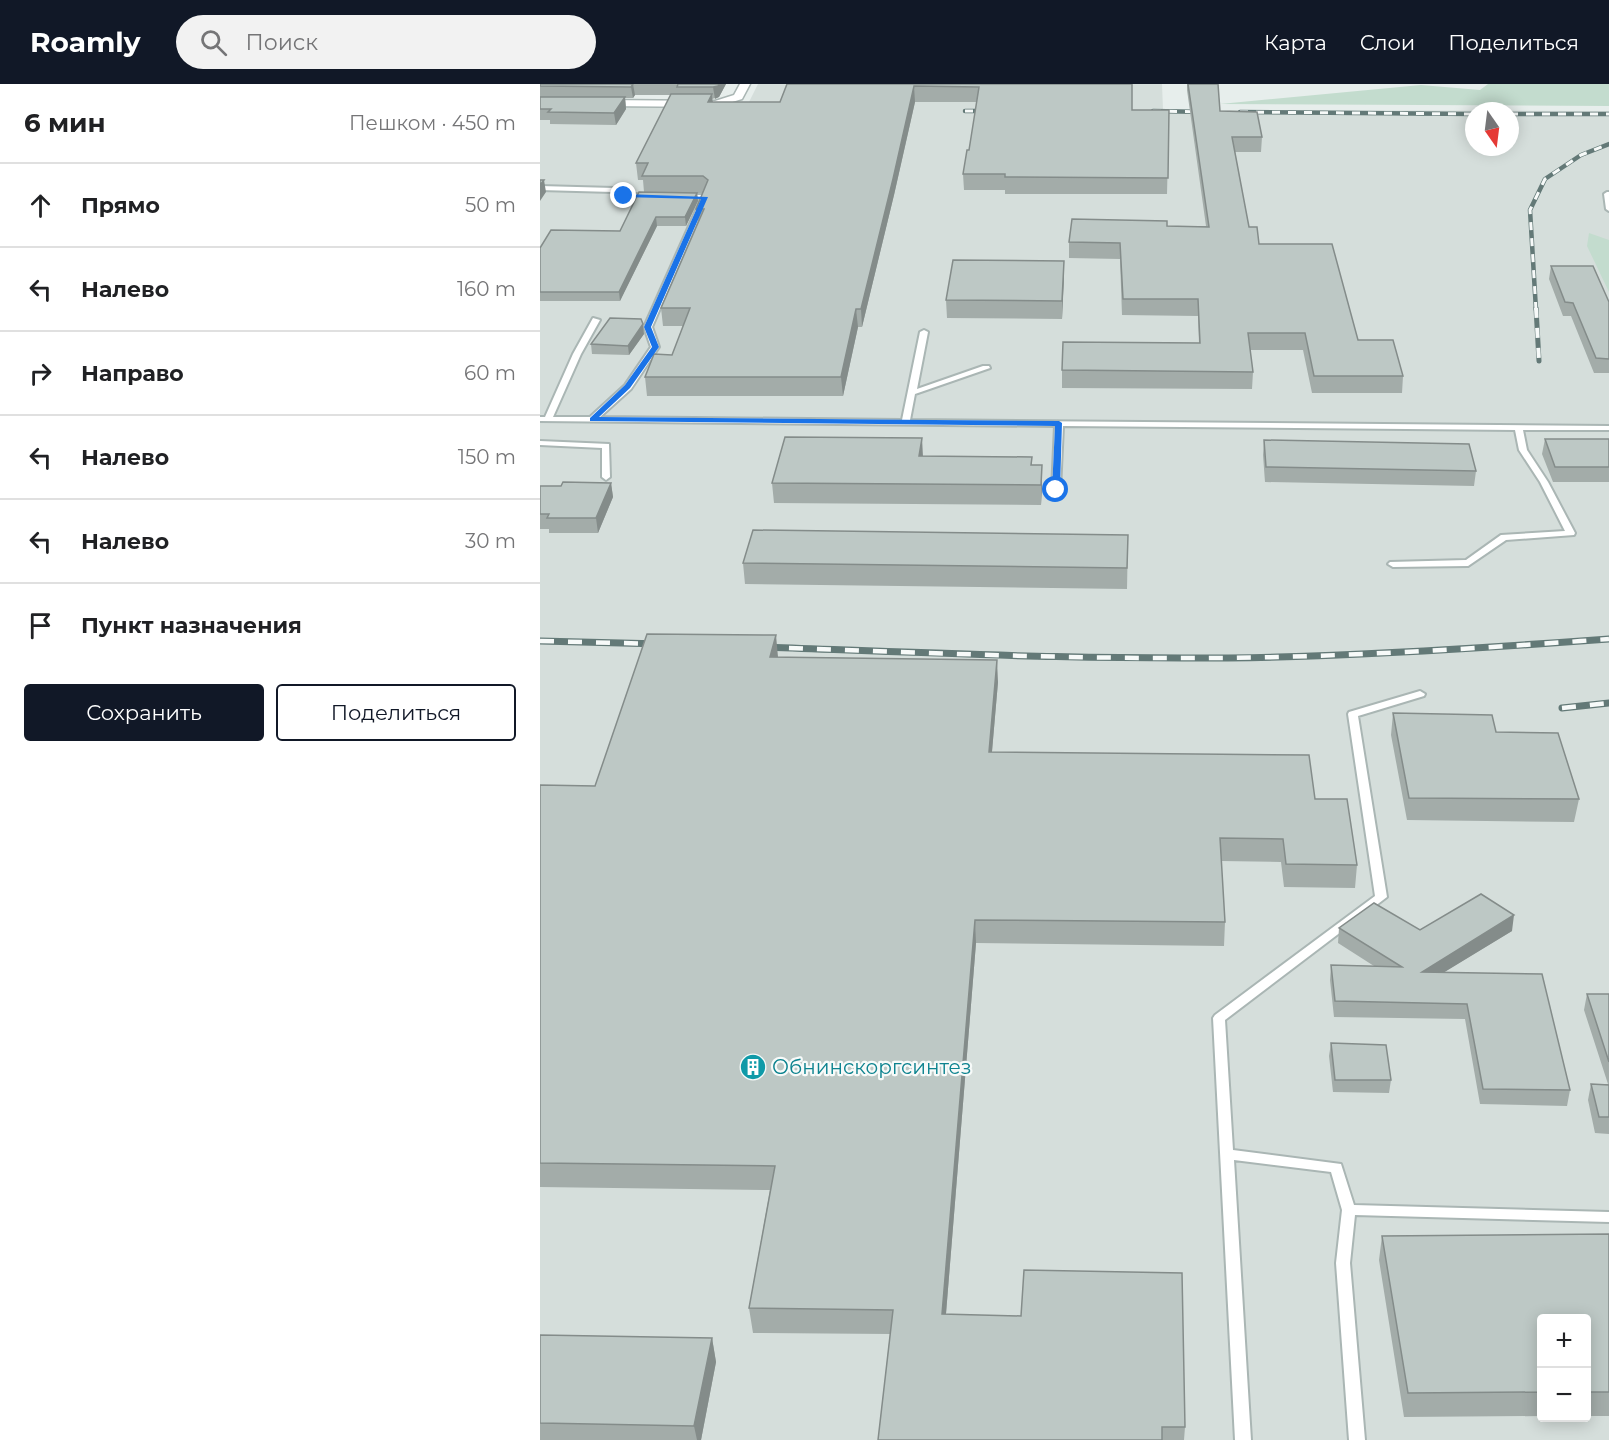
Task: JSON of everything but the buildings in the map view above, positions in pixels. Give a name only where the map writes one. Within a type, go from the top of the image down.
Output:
[{"type":"street","points":[[587,103],[716,104],[738,97],[744,84]]},
{"type":"lane","points":[[540,188],[614,190],[624,196],[659,196]]},
{"type":"lane","points":[[1609,194],[1606,194],[1609,209]]},
{"type":"lane","points":[[593,419],[628,387],[655,347],[648,327],[705,197],[670,197]]},
{"type":"lane","points":[[596,320],[544,419],[1609,428]]},
{"type":"lane","points":[[906,422],[924,332]]},
{"type":"lane","points":[[912,393],[986,368]]},
{"type":"lane","points":[[1056,490],[1059,423]]},
{"type":"lane","points":[[1394,564],[1468,563],[1504,537],[1571,533],[1544,482],[1523,450],[1518,427]]},
{"type":"lane","points":[[540,443],[606,446],[606,477]]},
{"type":"lane","points":[[1243,1440],[1219,1018],[1381,897],[1353,714],[1420,694]]},
{"type":"lane","points":[[1227,1154],[1336,1168],[1349,1210],[1343,1263],[1357,1440]]},
{"type":"lane","points":[[1349,1210],[1609,1217]]},
{"type":"shaded area","points":[[758,84],[1162,84],[1163,110],[1465,111],[1465,156],[1519,156],[1519,111],[1609,111],[1609,1440],[540,1440],[540,106],[746,108]]},
{"type":"green space","points":[[1488,84],[1609,84],[1609,106],[1519,106],[1519,102],[1465,102],[1465,105],[1220,104],[1421,85],[1480,90]]},
{"type":"green space","points":[[1589,233],[1609,240],[1609,292],[1587,246]]},
{"type":"railway","points":[[965,111],[991,111]]},
{"type":"railway","points":[[1153,111],[1207,112]]},
{"type":"railway","points":[[1240,112],[1465,114]]},
{"type":"railway","points":[[1519,114],[1609,114]]},
{"type":"railway","points":[[1536,310],[1530,210],[1545,179],[1581,155],[1609,144]]},
{"type":"railway","points":[[1536,308],[1539,361]]},
{"type":"railway","points":[[761,647],[1020,656],[1213,658],[1403,652],[1609,639]]},
{"type":"railway","points":[[540,641],[662,644]]},
{"type":"railway","points":[[1562,708],[1609,703]]},
{"type":"place","name":"Обнинскоргсинтез","points":[[753,1067]]},
{"type":"route","points":[[624,196],[705,197],[648,327],[655,347],[628,387],[593,419],[1059,423],[1056,490]]}]
